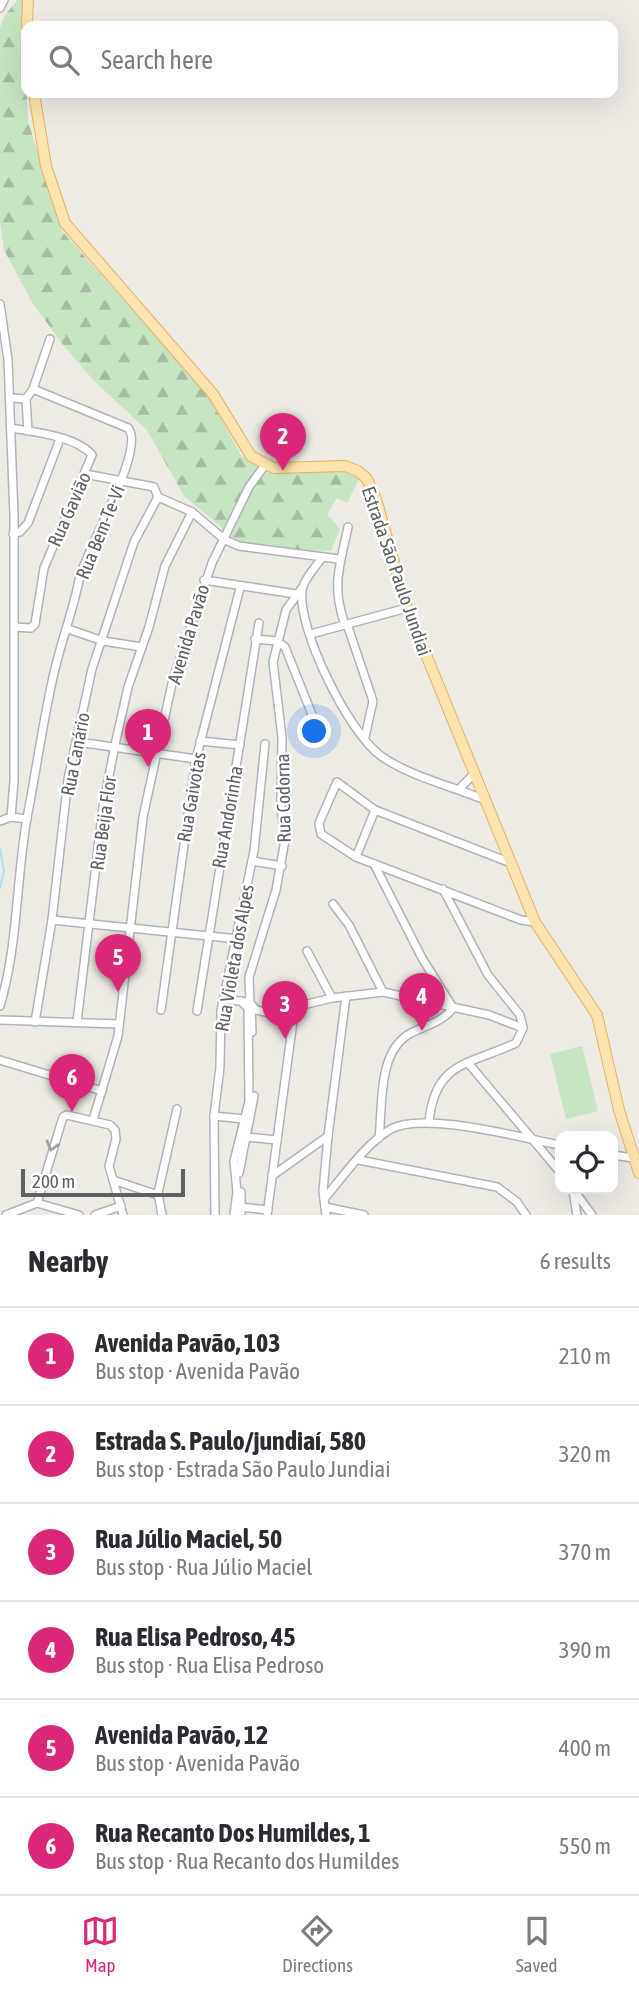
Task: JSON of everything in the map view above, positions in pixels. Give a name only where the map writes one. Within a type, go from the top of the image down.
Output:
[{"type":"main road","points":[[27,21],[28,0]]},
{"type":"main road","points":[[35,98],[46,166],[65,223],[158,334],[198,375],[250,456],[265,465]]},
{"type":"main road","name":"Estrada São Paulo Jundiai","points":[[265,465],[293,468],[345,466],[364,476],[376,499],[407,608],[535,922],[597,1015],[639,1173]]},
{"type":"street","points":[[0,8],[4,0]]},
{"type":"street","points":[[0,304],[11,428],[14,781],[10,817]]},
{"type":"street","points":[[28,431],[26,399],[33,389],[50,339]]},
{"type":"street","name":"Rua Bem-Te-Vi","points":[[0,1006],[8,976],[27,819],[54,671],[83,566],[122,480],[134,443],[131,430],[33,389]]},
{"type":"street","points":[[10,398],[26,399]]},
{"type":"street","name":"Rua Gavião","points":[[11,428],[60,439],[90,453],[92,459],[44,568],[35,624],[31,628],[13,627]]},
{"type":"street","points":[[13,534],[20,532],[28,523],[60,439]]},
{"type":"street","name":"Avenida Pavão","points":[[93,1121],[119,1024],[143,817],[175,670],[204,580],[249,487],[265,465]]},
{"type":"street","points":[[85,474],[154,487],[158,497],[192,512],[225,540],[256,550],[339,559]]},
{"type":"street","name":"Rua Canário","points":[[35,1022],[52,920],[68,779],[92,669],[134,542],[158,497]]},
{"type":"street","name":"Rua Beija Flor","points":[[77,1022],[103,807],[128,687],[165,566],[192,512]]},
{"type":"street","points":[[348,527],[339,559],[336,595],[374,708],[365,737]]},
{"type":"street","name":"Rua Codorna","points":[[251,1014],[249,977],[282,866],[285,840],[281,807],[282,737],[273,679],[277,641],[286,610],[321,558]]},
{"type":"street","points":[[204,580],[240,588],[299,591],[328,682],[369,745],[388,760],[486,800]]},
{"type":"street","name":"Rua Gaivotas","points":[[161,1010],[195,759],[240,588]]},
{"type":"street","points":[[311,634],[407,608]]},
{"type":"street","name":"Rua Andorinha","points":[[197,1011],[258,623]]},
{"type":"street","points":[[68,628],[103,641],[142,647]]},
{"type":"street","points":[[255,639],[277,641],[290,657],[317,727]]},
{"type":"street","points":[[200,741],[240,745]]},
{"type":"street","points":[[78,742],[115,745],[195,759]]},
{"type":"street","name":"Rua Violeta dos Alpes","points":[[215,1215],[214,1116],[220,1066],[223,999],[238,939],[252,861],[265,744]]},
{"type":"street","points":[[459,789],[474,774]]},
{"type":"street","points":[[512,863],[375,810],[337,782],[318,828],[321,834],[356,857],[521,920],[535,922]]},
{"type":"street","points":[[356,857],[375,810]]},
{"type":"street","points":[[0,821],[10,817],[27,819]]},
{"type":"street","points":[[252,861],[282,866]]},
{"type":"street","points":[[374,864],[422,958],[453,1008]]},
{"type":"street","points":[[429,1122],[432,1098],[440,1080],[516,1043],[523,1028],[517,1009],[488,975],[443,889]]},
{"type":"street","points":[[333,904],[349,925],[383,992]]},
{"type":"street","points":[[52,920],[238,939]]},
{"type":"street","points":[[307,951],[332,998]]},
{"type":"street","points":[[223,999],[241,1001],[251,1004],[256,1010],[270,1013],[332,998],[383,992],[489,1015],[523,1028]]},
{"type":"street","points":[[325,1207],[328,1136],[346,996]]},
{"type":"street","points":[[241,1001],[251,1014],[249,1025],[254,1104],[238,1167],[241,1211],[267,1212],[295,1006]]},
{"type":"street","points":[[380,1138],[389,1057],[401,1039],[446,1016],[453,1008]]},
{"type":"street","points":[[0,1020],[119,1024]]},
{"type":"street","points":[[0,1060],[102,1091]]},
{"type":"street","points":[[469,1064],[555,1166]]},
{"type":"street","points":[[245,1131],[244,1119],[252,1080]]},
{"type":"street","points":[[162,1215],[158,1195],[177,1109]]},
{"type":"street","points":[[214,1116],[244,1119]]},
{"type":"street","points":[[5,1215],[16,1213],[37,1202],[63,1117],[110,1125],[116,1134],[109,1166],[122,1211],[95,1215]]},
{"type":"street","points":[[325,1207],[359,1160],[380,1138],[405,1123],[429,1122],[555,1145]]},
{"type":"street","points":[[245,1131],[277,1140]]},
{"type":"street","points":[[272,1176],[328,1136]]},
{"type":"street","points":[[618,1156],[633,1158]]},
{"type":"street","points":[[359,1160],[497,1187],[517,1202],[526,1215]]},
{"type":"street","points":[[113,1181],[158,1195]]},
{"type":"street","points":[[234,1215],[238,1183]]},
{"type":"street","points":[[574,1194],[577,1215]]},
{"type":"street","points":[[577,1194],[592,1215]]},
{"type":"street","points":[[37,1202],[79,1215]]},
{"type":"street","points":[[45,1215],[47,1206]]},
{"type":"street","points":[[325,1207],[363,1215]]},
{"type":"green space","points":[[17,0],[22,0],[21,98],[27,98],[28,121],[62,231],[207,394],[241,455],[258,467],[225,530],[184,496],[147,430],[94,381],[60,341],[32,302],[4,250],[0,222],[0,28],[4,17]]},
{"type":"green space","points":[[345,470],[359,479],[347,503],[337,498],[327,515],[340,529],[331,551],[264,548],[230,539],[253,487],[268,471]]},
{"type":"green space","points":[[582,1046],[598,1111],[566,1119],[550,1054]]},
{"type":"waterway","points":[[0,849],[4,871],[0,888]]},
{"type":"place","name":"Estrada S. Paulo/jundiaí, 580","points":[[283,471]]},
{"type":"place","name":"Avenida Pavão, 103","points":[[148,767]]},
{"type":"place","name":"Avenida Pavão, 12","points":[[118,992]]},
{"type":"place","name":"Rua Elisa Pedroso, 45","points":[[422,1031]]},
{"type":"place","name":"Rua Júlio Maciel, 50","points":[[285,1039]]},
{"type":"place","name":"Rua Recanto Dos Humildes, 1","points":[[72,1112]]}]
